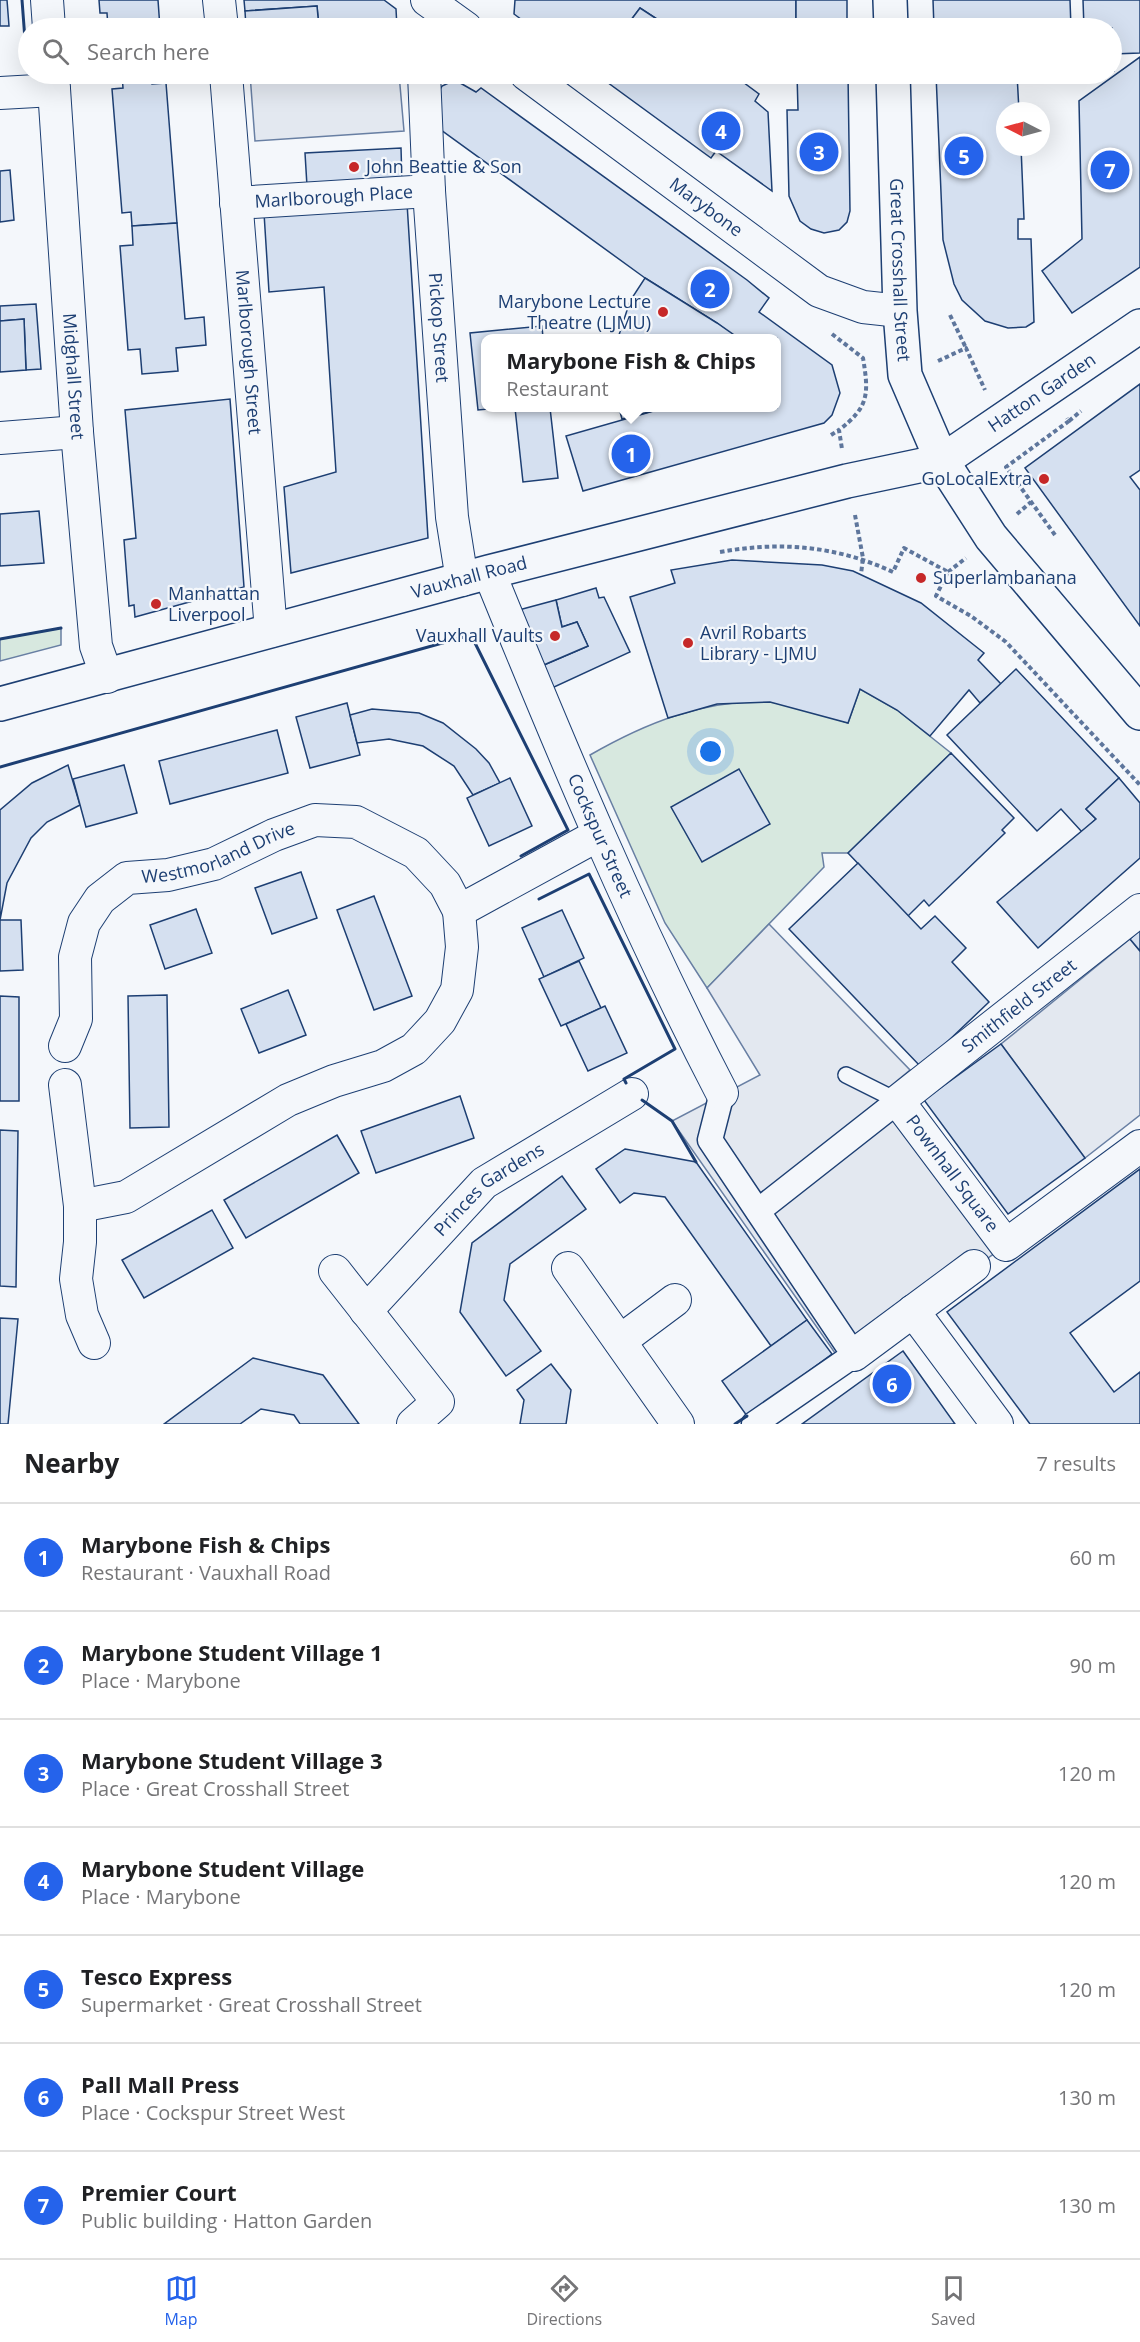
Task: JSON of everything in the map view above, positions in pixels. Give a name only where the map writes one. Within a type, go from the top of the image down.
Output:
[{"type":"main road","points":[[890,0],[891,18]]},
{"type":"main road","name":"Great Crosshall Street","points":[[893,84],[900,311],[905,375],[942,461],[991,537],[1140,713]]},
{"type":"main road","name":"Hatton Garden","points":[[942,461],[1047,389],[1137,334]]},
{"type":"main road","name":"Vauxhall Road","points":[[0,704],[475,576],[848,481],[942,461]]},
{"type":"street","points":[[47,0],[48,18]]},
{"type":"street","points":[[219,0],[221,18]]},
{"type":"street","points":[[420,0],[421,18]]},
{"type":"street","points":[[427,0],[452,18]]},
{"type":"street","points":[[0,93],[43,84]]},
{"type":"street","name":"Midghall Street","points":[[53,84],[77,432],[96,646],[107,676]]},
{"type":"street","name":"Marlborough Street","points":[[227,84],[271,631]]},
{"type":"street","name":"Pickop Street","points":[[424,84],[429,191],[452,517],[475,576]]},
{"type":"street","name":"Marybone","points":[[540,84],[819,291],[863,307],[900,311]]},
{"type":"street","name":"Marlborough Place","points":[[236,203],[429,191]]},
{"type":"street","points":[[0,438],[77,432]]},
{"type":"street","name":"Cockspur Street","points":[[475,576],[687,1026],[722,1093]]},
{"type":"street","name":"Westmorland Drive","points":[[65,1046],[76,1019],[75,957],[84,923],[100,899],[127,878],[168,875],[214,864],[274,835],[315,820],[356,822],[416,854],[445,884],[459,910],[462,947],[457,990],[440,1022],[414,1049],[383,1066],[334,1081],[288,1100],[126,1197],[80,1206]]},
{"type":"street","points":[[459,910],[598,835]]},
{"type":"street","name":"Smithfield Street","points":[[898,1101],[1140,910]]},
{"type":"street","points":[[65,1085],[80,1206],[80,1242],[76,1279],[82,1315],[94,1343]]},
{"type":"street","points":[[722,1093],[710,1140],[854,1355]]},
{"type":"street","name":"Princes Gardens","points":[[366,1311],[484,1183],[632,1094]]},
{"type":"street","points":[[758,1210],[898,1101]]},
{"type":"street","name":"Pownhall Square","points":[[898,1101],[1006,1245],[1140,1146]]},
{"type":"street","points":[[754,1424],[854,1355],[975,1266]]},
{"type":"street","points":[[568,1268],[678,1424]]},
{"type":"street","points":[[335,1271],[438,1402],[413,1424]]},
{"type":"street","points":[[620,1341],[675,1300]]},
{"type":"street","points":[[913,1311],[997,1424]]},
{"type":"lane","points":[[846,1075],[898,1101]]},
{"type":"path","points":[[950,315],[985,391],[994,386]]},
{"type":"path","points":[[826,330],[844,341],[863,358],[867,384],[864,406],[831,435]]},
{"type":"path","points":[[905,375],[966,348]]},
{"type":"path","points":[[1047,389],[1069,421]]},
{"type":"path","points":[[1055,535],[1006,467],[1081,411]]},
{"type":"path","points":[[839,430],[863,558],[861,574]]},
{"type":"path","points":[[712,554],[767,546],[804,546],[863,558],[893,572],[904,548],[948,572],[936,596],[971,616],[1006,642],[1140,785]]},
{"type":"shaded area","points":[[251,84],[400,84],[404,131],[255,141]]},
{"type":"shaded area","points":[[61,628],[61,645],[0,661],[0,639]]},
{"type":"shaded area","points":[[860,689],[897,710],[951,753],[848,853],[822,853],[824,867],[707,988],[665,923],[590,755],[632,733],[675,716],[698,709],[744,702],[768,702],[797,707],[848,723]]},
{"type":"shaded area","points":[[769,924],[910,1070],[882,1093],[1006,1245],[842,1363],[672,1121],[760,1075],[707,988]]},
{"type":"shaded area","points":[[1130,939],[1140,951],[1140,1115],[1085,1158],[1001,1044]]},
{"type":"building","points":[[0,0],[7,0],[9,26],[0,26]]},
{"type":"building","points":[[99,0],[158,0],[159,18],[107,18],[107,13],[100,13]]},
{"type":"building","points":[[244,0],[384,0],[396,9],[396,18],[318,18],[317,6],[245,11]]},
{"type":"building","points":[[515,0],[796,0],[796,18],[655,18],[640,8],[632,18],[519,18],[514,14]]},
{"type":"building","points":[[796,0],[847,0],[847,18],[796,18]]},
{"type":"building","points":[[933,0],[1070,0],[1071,18],[934,18]]},
{"type":"building","points":[[1083,0],[1140,0],[1140,53],[1122,54],[1122,18],[1084,18]]},
{"type":"building","points":[[317,6],[318,18],[245,18],[245,11]]},
{"type":"building","points":[[640,8],[655,18],[632,18]]},
{"type":"building","points":[[1140,57],[1140,267],[1072,313],[1042,271],[1082,239],[1079,101],[1103,84],[1122,84],[1122,70]]},
{"type":"building","points":[[123,84],[166,84],[177,223],[132,226],[131,212],[122,213],[112,89],[123,88]]},
{"type":"building","points":[[462,84],[476,92],[481,88],[769,298],[759,312],[832,365],[840,393],[832,415],[824,423],[583,491],[566,436],[650,412],[781,412],[781,334],[731,334],[645,278],[437,127],[435,98],[442,86]]},
{"type":"building","points":[[610,84],[746,84],[759,94],[755,101],[768,112],[772,191],[716,151],[711,158]]},
{"type":"building","points":[[797,84],[848,84],[850,211],[847,222],[839,230],[824,233],[811,229],[800,221],[789,196],[787,110],[798,110]]},
{"type":"building","points":[[936,84],[1018,84],[1019,102],[996,102],[996,156],[1021,156],[1024,219],[1018,219],[1018,239],[1031,239],[1034,322],[1026,327],[1008,328],[985,321],[962,300],[954,284],[943,240]]},
{"type":"building","name":"John Beattie & Son","points":[[401,148],[402,181],[307,186],[305,153]]},
{"type":"building","points":[[10,170],[14,220],[0,222],[0,171]]},
{"type":"building","points":[[407,203],[428,538],[291,573],[284,487],[336,472],[324,287],[269,292],[264,213]]},
{"type":"building","points":[[177,223],[185,319],[204,317],[206,345],[176,348],[178,371],[142,374],[140,349],[128,350],[120,246],[133,245],[132,226]]},
{"type":"building","name":"Marybone Lecture Theatre (LJMU)","points":[[645,278],[733,334],[619,334],[630,301]]},
{"type":"building","points":[[36,304],[41,369],[26,370],[24,319],[0,321],[0,306]]},
{"type":"building","points":[[24,319],[26,370],[0,372],[0,321]]},
{"type":"building","points":[[542,326],[543,334],[481,334],[481,410],[478,410],[470,333]]},
{"type":"building","points":[[1140,384],[1140,470],[1130,477],[1140,490],[1140,626],[1025,468]]},
{"type":"building","points":[[230,399],[244,587],[135,617],[134,605],[129,606],[124,540],[136,538],[125,410]]},
{"type":"building","points":[[515,412],[550,412],[558,478],[523,482]]},
{"type":"building","points":[[620,412],[649,412],[622,419]]},
{"type":"building","points":[[39,511],[44,563],[0,566],[0,514]]},
{"type":"building","points":[[732,560],[822,565],[853,571],[921,603],[984,653],[978,660],[1001,684],[980,703],[969,690],[930,736],[897,710],[860,689],[848,723],[770,702],[717,704],[668,718],[630,597],[675,583],[671,570]]},
{"type":"building","points":[[596,588],[599,598],[604,597],[630,652],[552,688],[544,665],[588,646],[577,622],[562,627],[556,600]]},
{"type":"building","name":"Vauxhall Vaults","points":[[556,600],[562,627],[577,622],[588,646],[539,667],[515,611]]},
{"type":"building","points":[[1016,669],[1119,778],[1086,809],[1096,819],[1082,832],[1061,809],[1037,831],[947,735]]},
{"type":"building","points":[[347,703],[360,755],[310,768],[296,717]]},
{"type":"building","points":[[372,709],[419,713],[443,723],[476,749],[489,763],[500,783],[473,795],[454,766],[423,746],[389,739],[357,743],[350,715]]},
{"type":"building","points":[[277,730],[288,773],[170,804],[159,761]]},
{"type":"building","points":[[951,753],[1014,818],[1002,830],[1005,833],[929,906],[924,900],[908,916],[848,853]]},
{"type":"building","points":[[68,765],[80,805],[47,822],[31,838],[7,883],[0,920],[0,810],[32,783]]},
{"type":"building","points":[[124,765],[137,813],[86,827],[73,779]]},
{"type":"building","points":[[739,769],[770,824],[702,862],[671,807]]},
{"type":"building","points":[[510,778],[532,826],[489,846],[467,798]]},
{"type":"building","points":[[1119,778],[1140,803],[1140,858],[1038,948],[997,902],[1096,819],[1086,809]]},
{"type":"building","points":[[858,863],[921,929],[935,916],[966,948],[952,962],[989,1002],[921,1067],[789,929]]},
{"type":"building","points":[[301,872],[317,918],[272,934],[255,888]]},
{"type":"building","points":[[374,896],[412,996],[374,1010],[337,910]]},
{"type":"building","points":[[196,909],[212,953],[165,969],[150,925]]},
{"type":"building","points":[[562,910],[584,958],[544,977],[522,928]]},
{"type":"building","points":[[0,920],[21,920],[23,970],[0,971]]},
{"type":"building","points":[[1140,930],[1140,951],[1130,939]]},
{"type":"building","points":[[579,961],[601,1008],[561,1026],[539,979]]},
{"type":"building","points":[[288,990],[306,1035],[259,1053],[241,1009]]},
{"type":"building","points":[[167,995],[169,1127],[130,1128],[128,996]]},
{"type":"building","points":[[0,996],[19,997],[19,1101],[0,1101]]},
{"type":"building","points":[[605,1006],[627,1053],[588,1071],[566,1024]]},
{"type":"building","points":[[1001,1044],[1085,1158],[1008,1214],[924,1100]]},
{"type":"building","points":[[460,1096],[474,1138],[376,1173],[361,1131]]},
{"type":"building","points":[[0,1130],[18,1131],[16,1287],[0,1286]]},
{"type":"building","points":[[337,1135],[359,1173],[246,1238],[224,1200]]},
{"type":"building","points":[[625,1149],[696,1162],[807,1320],[771,1346],[665,1197],[634,1193],[620,1203],[596,1169]]},
{"type":"building","points":[[1140,1169],[1140,1281],[1070,1333],[1114,1392],[1140,1372],[1140,1424],[1030,1424],[947,1312]]},
{"type":"building","points":[[562,1176],[586,1209],[510,1264],[504,1300],[541,1351],[506,1376],[460,1312],[472,1243]]},
{"type":"building","points":[[212,1210],[233,1248],[144,1298],[122,1260]]},
{"type":"building","points":[[0,1318],[18,1319],[8,1424],[0,1424]]},
{"type":"building","points":[[807,1320],[832,1354],[747,1416],[722,1381]]},
{"type":"building","points":[[903,1351],[955,1424],[802,1424]]},
{"type":"building","points":[[253,1358],[323,1375],[359,1424],[300,1424],[294,1415],[261,1409],[240,1424],[164,1424]]},
{"type":"building","points":[[551,1364],[571,1390],[566,1424],[520,1424],[524,1400],[517,1390]]},
{"type":"wall","points":[[22,0],[23,18]]},
{"type":"wall","points":[[0,639],[61,628]]},
{"type":"wall","points":[[0,767],[471,635],[568,830],[521,856]]},
{"type":"wall","points":[[539,899],[589,874],[675,1049],[624,1079],[626,1083]]},
{"type":"wall","points":[[642,1100],[672,1121],[696,1162]]},
{"type":"wall","points":[[735,1424],[747,1416]]},
{"type":"place","name":"Marybone Student Village","points":[[721,131]]},
{"type":"place","name":"Marybone Student Village 3","points":[[819,152]]},
{"type":"place","name":"Tesco Express","points":[[964,156]]},
{"type":"place","name":"John Beattie & Son","points":[[354,167]]},
{"type":"place","name":"Premier Court","points":[[1110,170]]},
{"type":"place","name":"Marybone Student Village 1","points":[[710,289]]},
{"type":"place","name":"Marybone Lecture Theatre (LJMU)","points":[[663,312]]},
{"type":"place","name":"Marybone Fish & Chips","points":[[631,454]]},
{"type":"place","name":"GoLocalExtra","points":[[1044,479]]},
{"type":"place","name":"Superlambanana","points":[[921,578]]},
{"type":"place","name":"Manhattan Liverpool","points":[[156,604]]},
{"type":"place","name":"Vauxhall Vaults","points":[[555,636]]},
{"type":"place","name":"Avril Robarts Library - LJMU","points":[[688,643]]},
{"type":"place","name":"Pall Mall Press","points":[[892,1384]]}]
